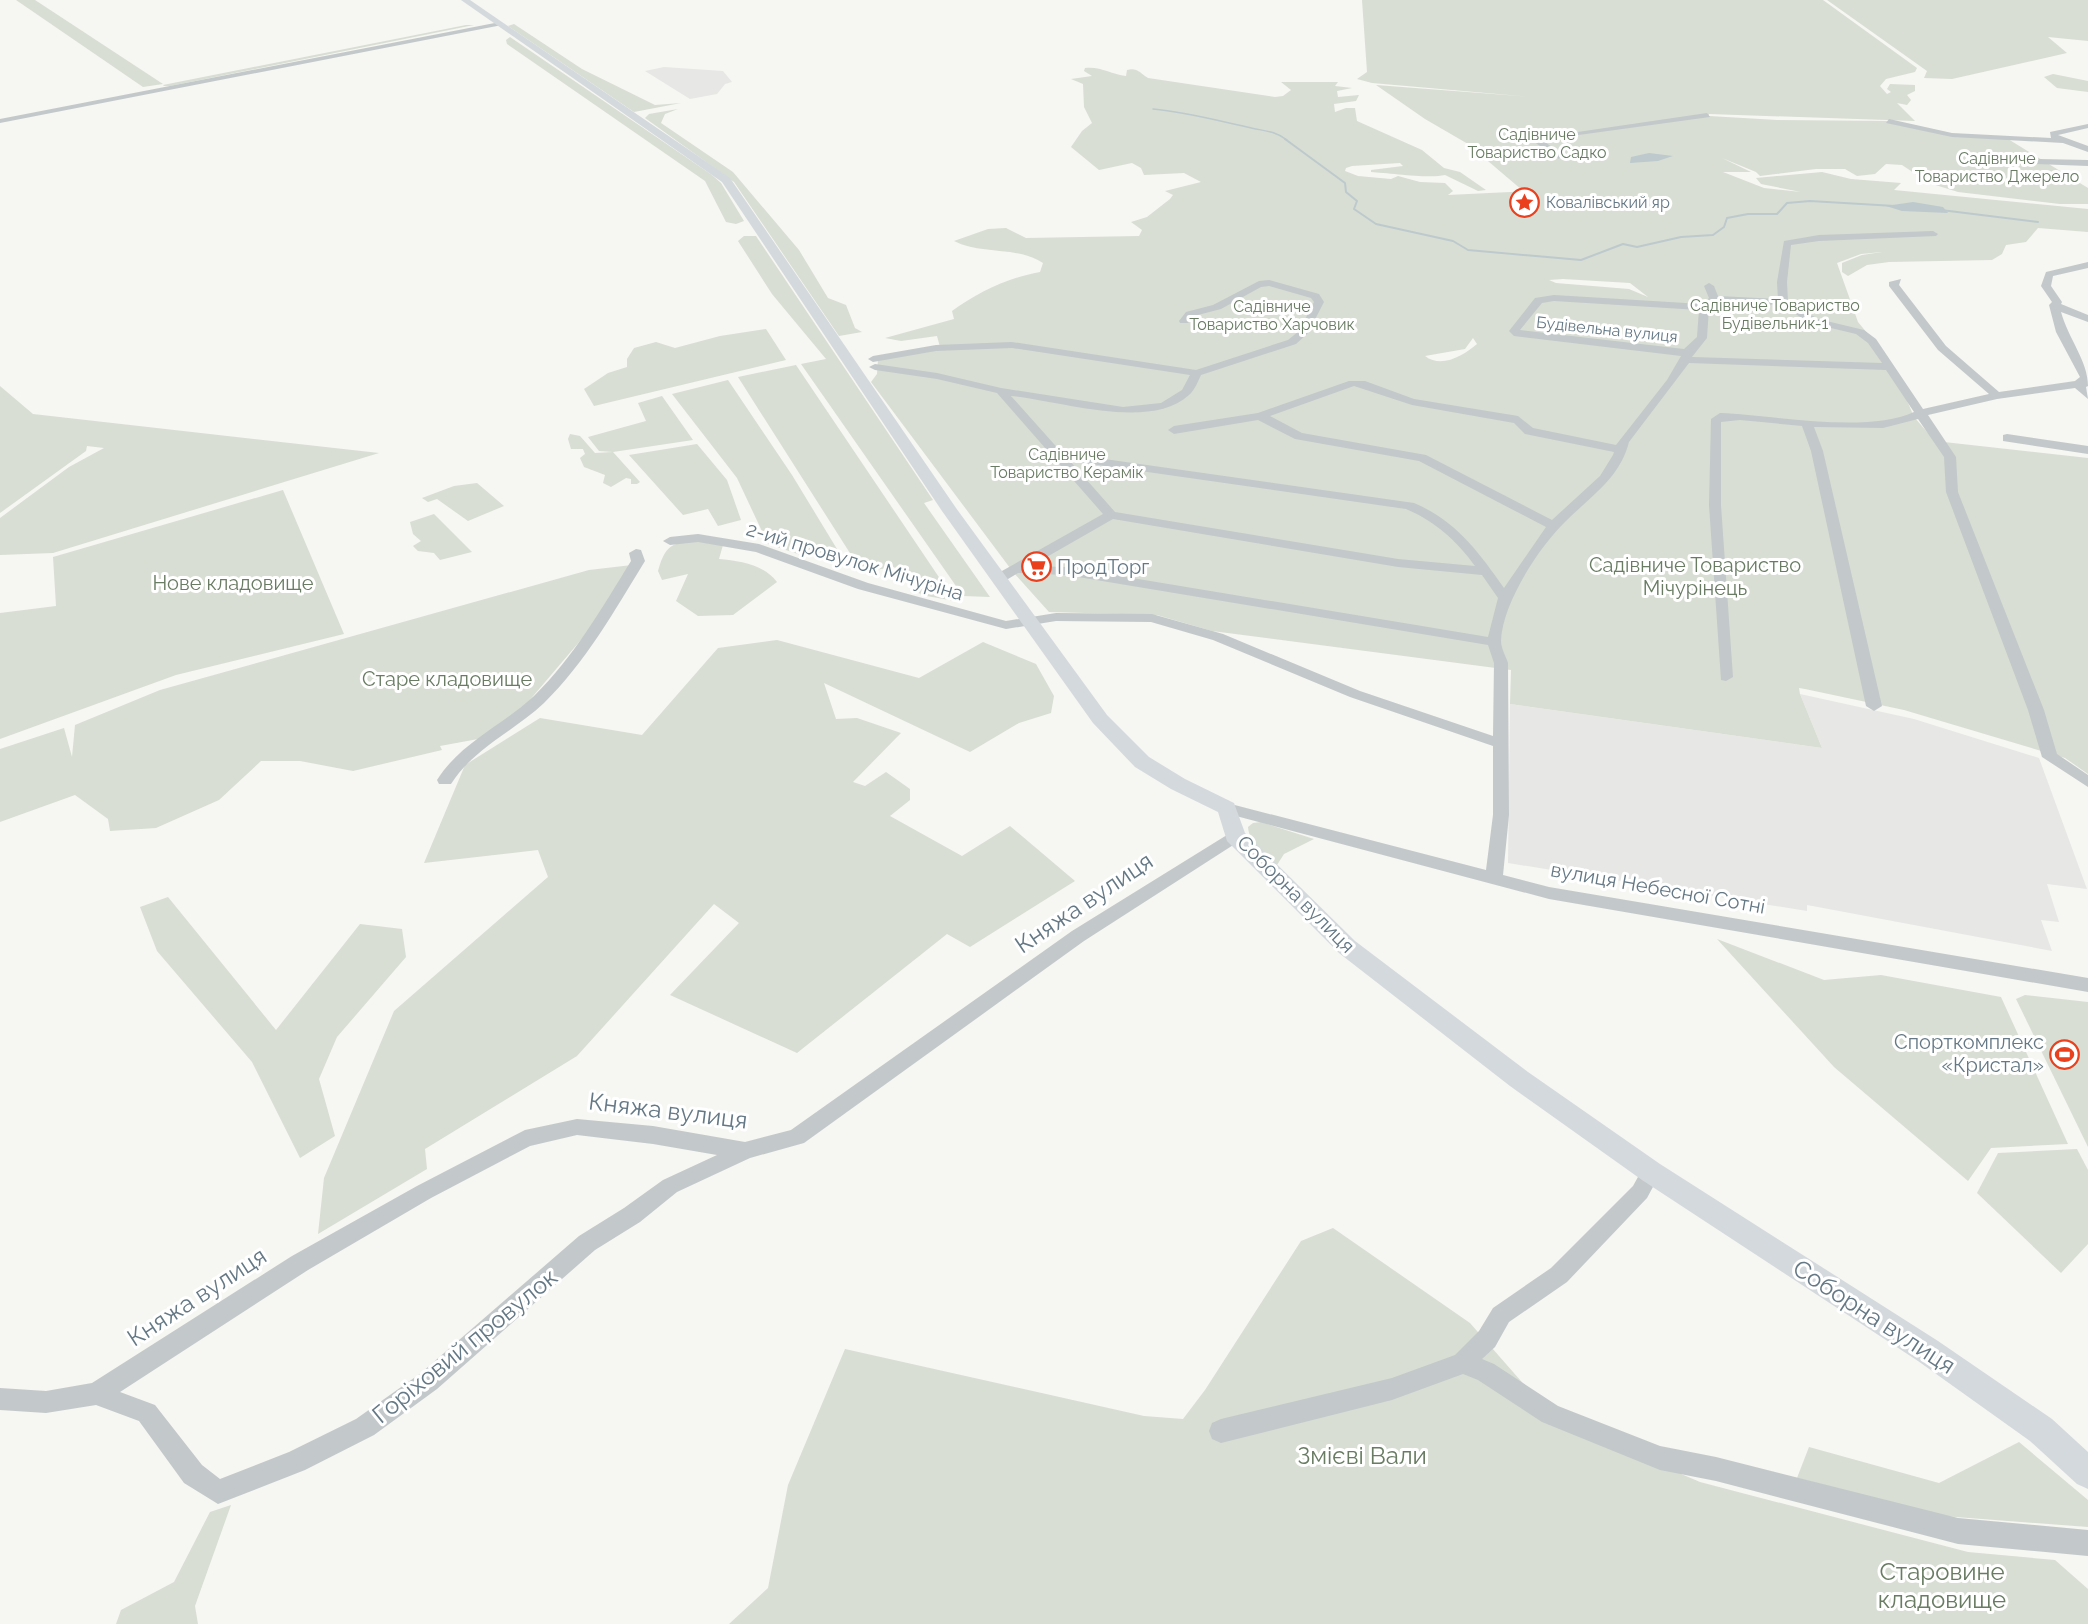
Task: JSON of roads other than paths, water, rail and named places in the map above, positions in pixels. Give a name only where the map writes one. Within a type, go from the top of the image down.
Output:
[{"type":"main road","points":[[465,0],[726,180],[998,579],[1100,719],[1142,762],[1178,784],[1227,808]]},
{"type":"main road","name":"Соборна вулиця","points":[[1227,808],[1235,836],[1340,942],[1519,1078],[1652,1172],[1928,1351],[2041,1430],[2088,1473]]},
{"type":"street","points":[[0,121],[431,35],[500,24]]},
{"type":"street","points":[[1559,156],[1534,139],[1707,115]]},
{"type":"street","points":[[1889,120],[1972,137],[2063,141]]},
{"type":"street","points":[[2088,126],[2053,134],[2055,138],[2088,149]]},
{"type":"street","points":[[2039,162],[2088,163]]},
{"type":"street","points":[[1783,302],[1782,282],[1787,243],[1820,233],[1933,234]]},
{"type":"street","points":[[2088,265],[2049,274],[2046,286],[2055,296],[2057,302],[2054,305],[2061,332],[2086,378],[2083,384],[2088,396]]},
{"type":"street","points":[[1897,281],[1893,284],[1942,348],[1997,396]]},
{"type":"street","points":[[1184,321],[1190,314],[1217,307],[1259,284],[1269,283],[1315,296],[1319,302],[1303,333],[1292,342],[1197,373],[1012,345],[936,348],[874,363],[1000,391],[1142,410],[1164,406],[1186,392],[1197,373]]},
{"type":"street","points":[[1709,286],[1714,299]]},
{"type":"street","name":"Будівельна вулиця","points":[[1687,356],[1534,337],[1514,331],[1539,300],[1554,298],[1704,308]]},
{"type":"street","points":[[1494,879],[1500,815],[1501,663],[1494,642],[1505,598],[1553,526],[1596,490],[1622,450],[1623,441],[1671,382],[1687,356],[1702,338],[1704,308],[1714,299],[1783,302],[1814,321],[1860,332],[1872,341],[1950,457],[1952,492],[2036,710],[2050,757],[2088,782]]},
{"type":"street","points":[[2054,305],[2088,318]]},
{"type":"street","points":[[1687,356],[1888,367]]},
{"type":"street","points":[[1174,430],[1260,416],[1353,383],[1361,383],[1412,402],[1518,420],[1529,431],[1622,450]]},
{"type":"street","points":[[1726,677],[1715,505],[1715,421],[1720,416],[1873,424],[1913,420],[1921,413],[1997,396],[2083,384]]},
{"type":"street","points":[[1000,391],[1111,515]]},
{"type":"street","points":[[1260,416],[1299,436],[1422,458],[1553,526]]},
{"type":"street","points":[[1807,422],[1817,451],[1874,706]]},
{"type":"street","points":[[2007,438],[2088,450]]},
{"type":"street","points":[[1059,456],[1409,506],[1434,515],[1461,538],[1505,598]]},
{"type":"street","points":[[998,579],[1111,515],[1398,563],[1485,571]]},
{"type":"street","name":"2-ий провулок Мічуріна","points":[[670,541],[698,538],[759,548],[863,586],[959,614],[1006,625],[1028,622]]},
{"type":"street","points":[[445,780],[463,757],[522,715],[556,680],[614,600],[638,561],[636,553]]},
{"type":"street","points":[[1016,569],[1066,571],[1494,642]]},
{"type":"street","points":[[1028,622],[1056,617],[1152,618],[1218,637],[1355,694],[1499,743]]},
{"type":"street","name":"вулиця Небесної Сотні","points":[[1227,808],[1549,893],[2088,985]]},
{"type":"street","name":"Княжа вулиця","points":[[0,1399],[46,1402],[96,1394],[300,1263],[424,1192],[525,1139],[577,1126],[653,1135],[745,1151],[797,1137],[1078,936],[1235,836]]},
{"type":"street","name":"Горіховий провулок","points":[[96,1394],[147,1413],[193,1474],[218,1492],[296,1461],[365,1427],[429,1381],[495,1326],[587,1243],[632,1215],[670,1186],[745,1151]]},
{"type":"street","points":[[1221,1431],[1392,1389],[1463,1364],[1487,1339],[1501,1315],[1559,1275],[1640,1192],[1652,1172]]},
{"type":"street","points":[[1463,1364],[1486,1372],[1550,1414],[1660,1458],[1716,1469],[1958,1531],[2088,1543]]},
{"type":"waterway","points":[[1153,109],[1189,114],[1268,131],[1287,140]]},
{"type":"waterway","points":[[1285,139],[1345,183],[1346,192],[1357,201],[1354,209],[1376,224],[1453,241],[1468,250],[1581,260],[1623,244],[1637,247],[1681,237],[1713,235],[1724,227],[1727,218],[1748,214],[1777,214],[1787,203],[1810,201],[1895,206]]},
{"type":"waterway","points":[[1941,210],[2038,222]]},
{"type":"place","name":"Ковалівський яр","points":[[1525,202]]},
{"type":"place","name":"ПродТорг","points":[[1036,567]]},
{"type":"place","name":"Спорткомплекс «Кристал»","points":[[2065,1054]]},
{"type":"park label","name":"Садівниче Товариство Садко","points":[[1537,143]]},
{"type":"park label","name":"Садівниче Товариство Джерело","points":[[1997,167]]},
{"type":"park label","name":"Садівниче Товариство Будівельник-1","points":[[1775,314]]},
{"type":"park label","name":"Садівниче Товариство Харчовик","points":[[1272,315]]},
{"type":"park label","name":"Садівниче Товариство Керамік","points":[[1067,463]]},
{"type":"park label","name":"Садівниче Товариство Мічурінець","points":[[1695,576]]},
{"type":"park label","name":"Нове кладовище","points":[[233,583]]},
{"type":"park label","name":"Старе кладовище","points":[[447,679]]},
{"type":"park label","name":"Змієві Вали","points":[[1362,1456]]},
{"type":"park label","name":"Старовине кладовище","points":[[1942,1586]]}]
